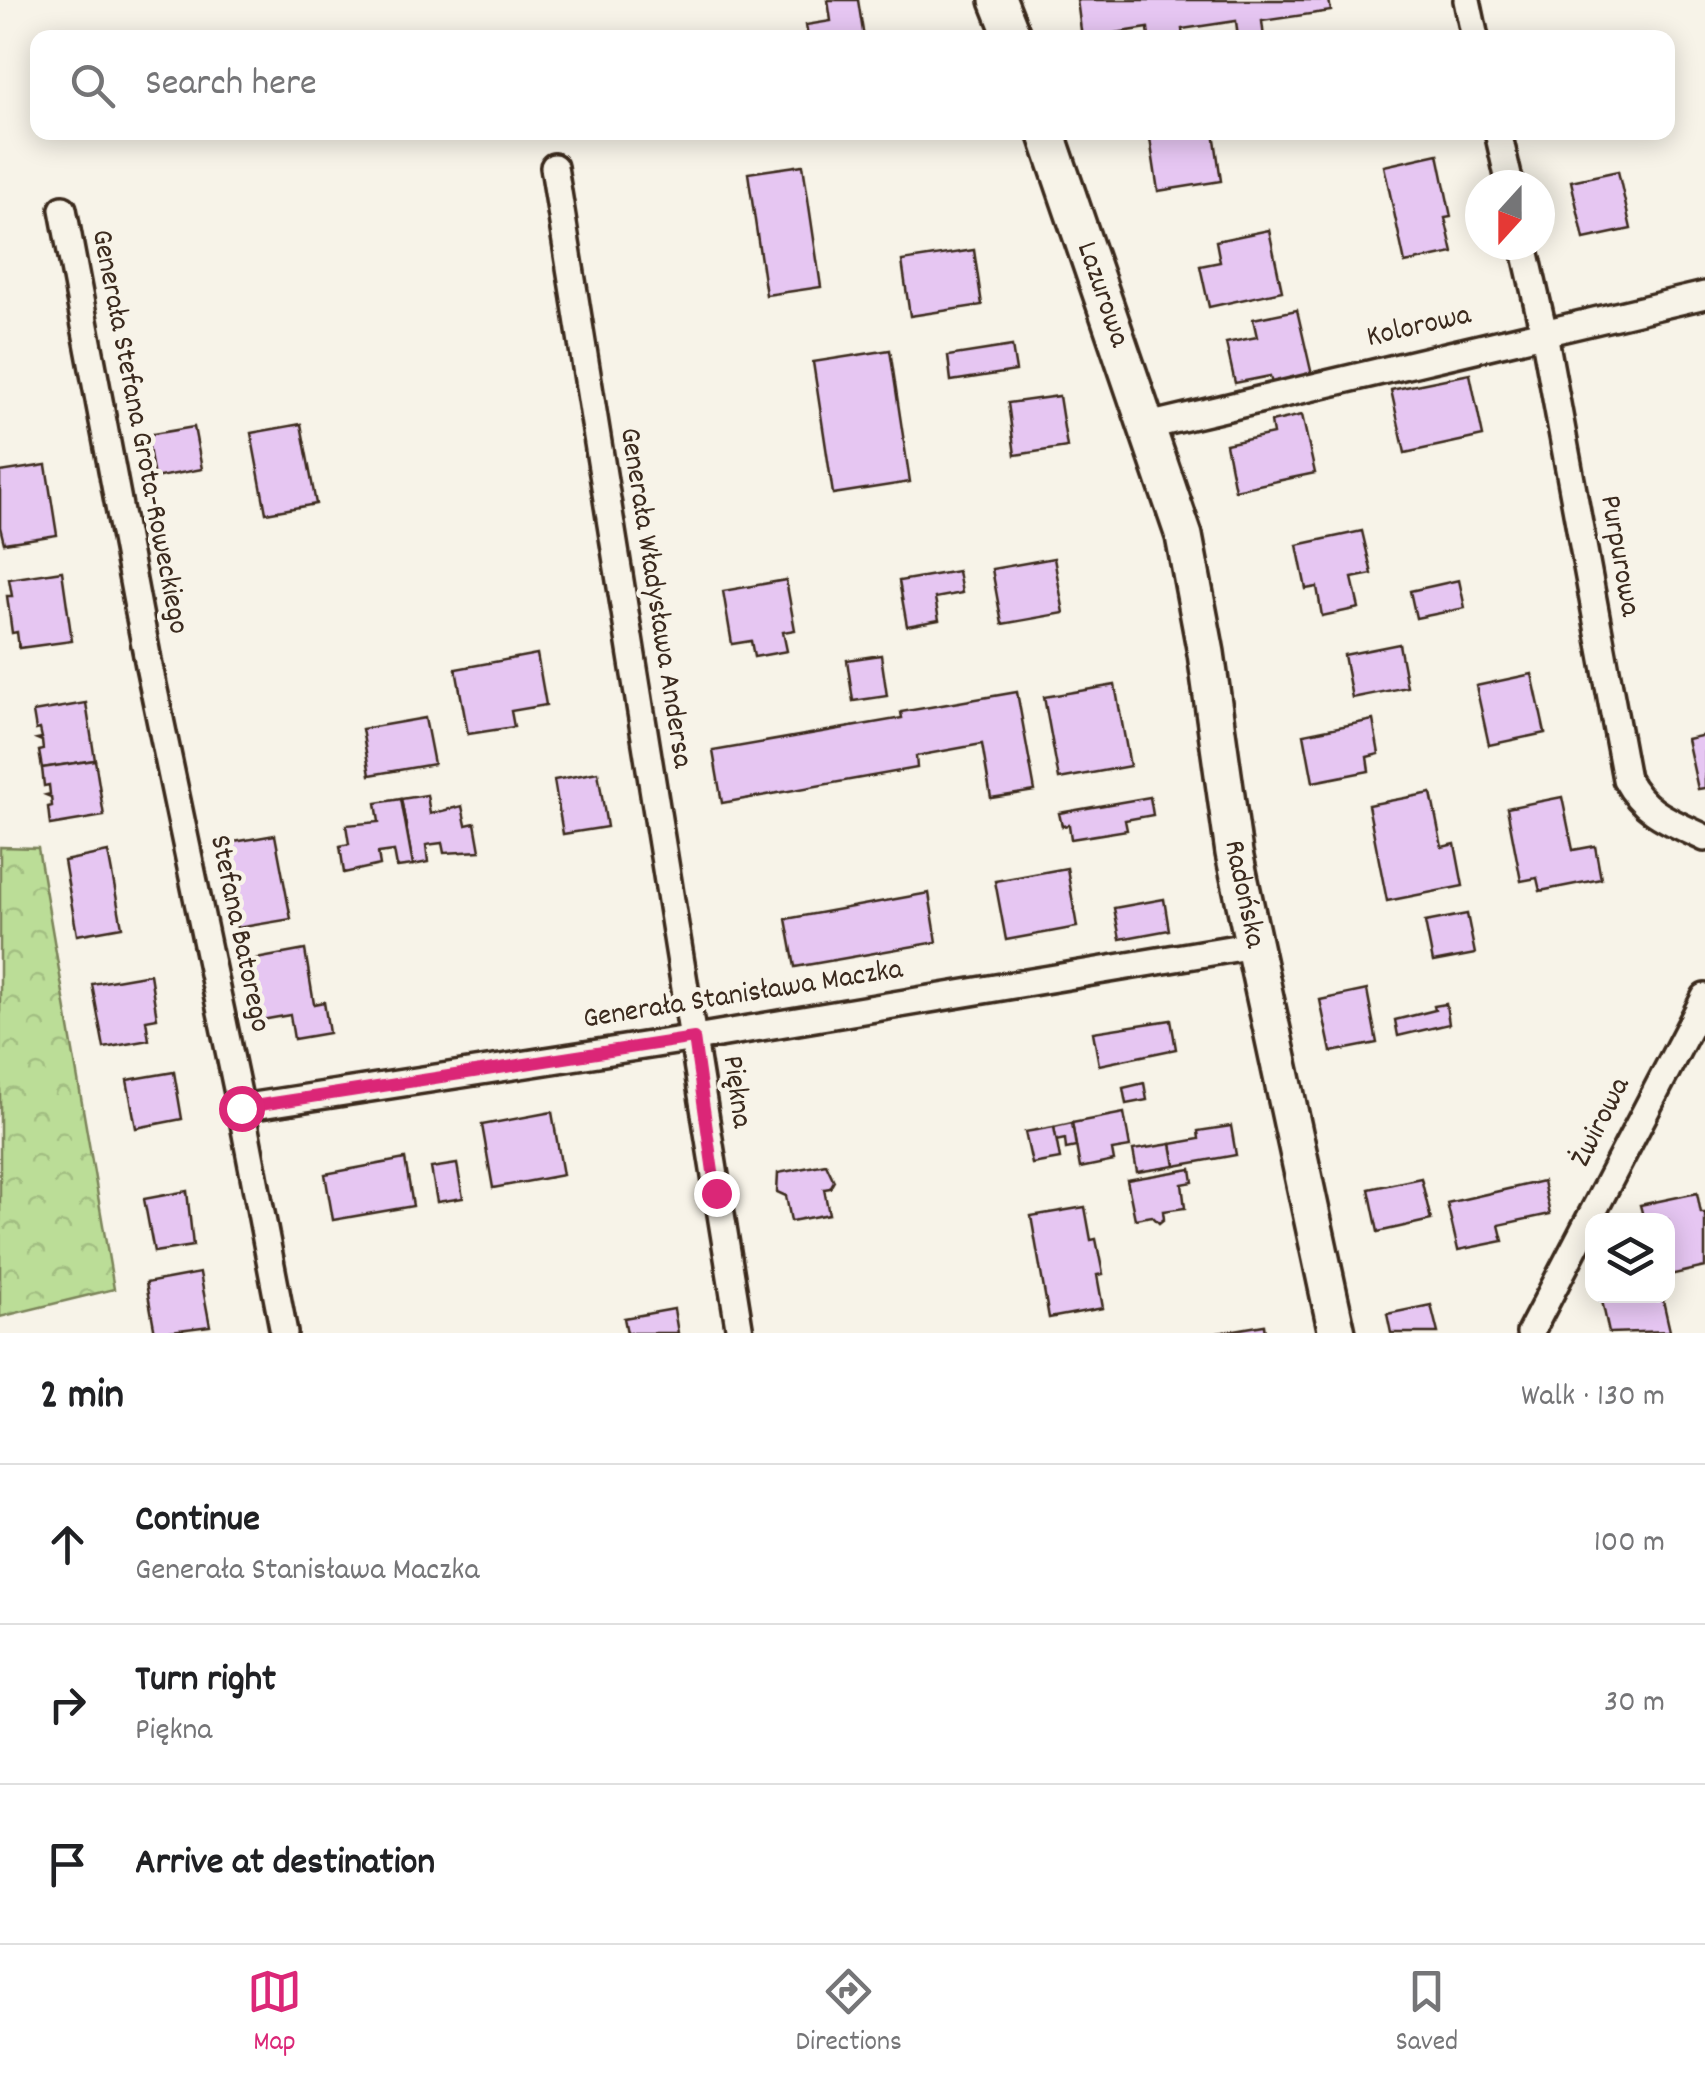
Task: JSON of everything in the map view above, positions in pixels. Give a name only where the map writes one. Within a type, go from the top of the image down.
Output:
[{"type":"street","points":[[998,0],[1010,30]]},
{"type":"street","points":[[1467,0],[1474,30]]},
{"type":"street","name":"Lazurowa","points":[[1049,140],[1153,441]]},
{"type":"street","points":[[1500,140],[1507,170]]},
{"type":"street","name":"Generała Władysława Andersa","points":[[554,167],[620,598],[694,1038]]},
{"type":"street","name":"Generała Stefana Grota-Roweckiego","points":[[64,210],[149,666]]},
{"type":"street","name":"Purpurowa","points":[[1527,260],[1626,779],[1637,800],[1655,814],[1705,838]]},
{"type":"street","name":"Kolorowa","points":[[1153,441],[1544,332],[1705,295]]},
{"type":"street","name":"Radońska","points":[[1153,441],[1193,578],[1222,784],[1337,1333]]},
{"type":"street","name":"Stefana Batorego","points":[[149,666],[284,1333]]},
{"type":"street","name":"Generała Stanisława Maczka","points":[[241,1108],[1254,946]]},
{"type":"street","name":"Żwirowa","points":[[1530,1333],[1705,997]]},
{"type":"street","name":"Piękna","points":[[694,1038],[740,1333]]},
{"type":"green space","points":[[0,847],[38,848],[114,1289],[0,1317]]},
{"type":"building","points":[[828,0],[858,0],[863,30],[807,30],[806,25],[831,21]]},
{"type":"building","points":[[1077,0],[1329,0],[1331,11],[1262,21],[1263,30],[1237,30],[1236,21],[1182,30],[1081,30]]},
{"type":"building","points":[[1150,140],[1215,140],[1221,181],[1158,191]]},
{"type":"building","points":[[1438,154],[1451,217],[1445,218],[1453,253],[1405,263],[1384,166]]},
{"type":"building","points":[[803,165],[821,287],[766,295],[748,173]]},
{"type":"building","points":[[1618,171],[1631,229],[1584,239],[1571,181]]},
{"type":"building","points":[[1269,230],[1282,291],[1209,307],[1200,266],[1220,262],[1216,241]]},
{"type":"building","points":[[974,250],[982,305],[910,316],[902,261]]},
{"type":"building","points":[[1297,310],[1312,375],[1272,384],[1270,376],[1235,383],[1226,343],[1257,337],[1253,319]]},
{"type":"building","points":[[1012,346],[1016,371],[951,381],[948,356]]},
{"type":"building","points":[[890,350],[910,482],[833,494],[813,362]]},
{"type":"building","points":[[1470,374],[1483,436],[1405,453],[1391,390]]},
{"type":"building","points":[[1059,396],[1067,447],[1015,455],[1008,403]]},
{"type":"building","points":[[1302,415],[1315,473],[1235,490],[1226,444],[1273,434],[1271,422]]},
{"type":"building","points":[[301,424],[316,504],[266,513],[251,433]]},
{"type":"building","points":[[194,427],[202,469],[154,478],[147,435]]},
{"type":"building","points":[[46,465],[57,535],[4,543],[0,527],[0,472]]},
{"type":"building","points":[[1362,531],[1372,574],[1352,578],[1359,608],[1322,616],[1317,587],[1306,589],[1297,545]]},
{"type":"building","points":[[1054,558],[1064,613],[1002,624],[992,569]]},
{"type":"building","points":[[62,571],[72,641],[19,648],[17,632],[12,633],[9,579]]},
{"type":"building","points":[[958,571],[962,593],[935,598],[939,620],[907,626],[899,581]]},
{"type":"building","points":[[786,580],[795,630],[783,632],[787,651],[754,657],[751,641],[732,644],[723,591]]},
{"type":"building","points":[[1459,580],[1465,608],[1416,618],[1410,591]]},
{"type":"building","points":[[1399,644],[1407,687],[1352,698],[1344,655]]},
{"type":"building","points":[[537,654],[546,705],[511,711],[514,727],[468,734],[456,669]]},
{"type":"building","points":[[881,655],[887,696],[853,701],[847,660]]},
{"type":"building","points":[[1532,674],[1545,733],[1489,745],[1476,686]]},
{"type":"building","points":[[1115,685],[1130,766],[1059,779],[1044,697]]},
{"type":"building","points":[[1017,692],[1035,791],[991,798],[982,744],[916,756],[917,768],[722,803],[713,751],[902,718],[901,712]]},
{"type":"building","points":[[86,703],[95,760],[42,768],[42,741],[37,739],[42,738],[40,729],[36,730],[33,712]]},
{"type":"building","points":[[425,718],[434,764],[370,775],[362,729]]},
{"type":"building","points":[[1373,720],[1379,754],[1367,757],[1369,771],[1313,782],[1304,734]]},
{"type":"building","points":[[1705,735],[1705,788],[1698,789],[1687,739]]},
{"type":"building","points":[[95,760],[104,816],[50,825],[51,797],[46,795],[50,794],[49,785],[44,786],[42,768]]},
{"type":"building","points":[[598,772],[607,827],[563,834],[554,780]]},
{"type":"building","points":[[1431,793],[1442,847],[1455,844],[1463,886],[1387,901],[1368,805]]},
{"type":"building","points":[[427,795],[430,814],[462,806],[466,825],[475,823],[480,851],[444,853],[442,843],[426,845],[428,862],[413,865],[401,799]]},
{"type":"building","points":[[1150,797],[1153,815],[1125,820],[1127,830],[1071,839],[1069,825],[1062,826],[1059,813]]},
{"type":"building","points":[[1562,797],[1573,850],[1595,846],[1601,879],[1540,891],[1537,878],[1521,881],[1507,808]]},
{"type":"building","points":[[401,799],[413,865],[397,867],[394,851],[378,853],[380,865],[344,873],[340,846],[349,844],[346,825],[379,822],[376,803]]},
{"type":"building","points":[[275,835],[291,919],[237,928],[222,844]]},
{"type":"building","points":[[108,852],[122,927],[77,935],[64,861]]},
{"type":"building","points":[[1067,868],[1077,927],[1006,940],[995,881]]},
{"type":"building","points":[[929,893],[937,942],[795,967],[786,919]]},
{"type":"building","points":[[1164,899],[1169,930],[1120,939],[1114,908]]},
{"type":"building","points":[[1467,914],[1475,954],[1433,962],[1425,922]]},
{"type":"building","points":[[305,950],[314,1004],[324,1002],[329,1033],[294,1039],[290,1015],[256,1021],[245,961]]},
{"type":"building","points":[[150,974],[157,1018],[146,1020],[149,1040],[104,1048],[92,984]]},
{"type":"building","points":[[1367,990],[1377,1043],[1331,1052],[1320,1000]]},
{"type":"building","points":[[1446,1004],[1449,1024],[1398,1036],[1395,1020]]},
{"type":"building","points":[[1171,1020],[1176,1049],[1099,1065],[1093,1032]]},
{"type":"building","points":[[174,1072],[182,1119],[136,1128],[127,1080]]},
{"type":"building","points":[[1144,1083],[1147,1100],[1126,1104],[1123,1088]]},
{"type":"building","points":[[552,1112],[563,1175],[493,1188],[482,1125]]},
{"type":"building","points":[[1124,1113],[1130,1147],[1112,1150],[1114,1161],[1080,1168],[1072,1123]]},
{"type":"building","points":[[1072,1123],[1076,1147],[1066,1149],[1065,1139],[1056,1141],[1054,1127]]},
{"type":"building","points":[[1231,1126],[1236,1155],[1175,1166],[1171,1144],[1199,1139],[1198,1131]]},
{"type":"building","points":[[1054,1127],[1060,1159],[1032,1164],[1025,1132]]},
{"type":"building","points":[[1171,1144],[1175,1166],[1137,1172],[1133,1150]]},
{"type":"building","points":[[405,1159],[413,1206],[333,1220],[325,1174]]},
{"type":"building","points":[[457,1164],[463,1198],[437,1202],[431,1168]]},
{"type":"building","points":[[826,1164],[834,1181],[824,1189],[829,1214],[791,1221],[786,1196],[777,1192],[778,1173]]},
{"type":"building","points":[[1191,1169],[1193,1182],[1182,1184],[1185,1208],[1163,1211],[1164,1219],[1159,1223],[1152,1216],[1135,1219],[1127,1180]]},
{"type":"building","points":[[1421,1178],[1431,1220],[1378,1232],[1369,1189]]},
{"type":"building","points":[[1543,1181],[1550,1214],[1499,1225],[1503,1241],[1458,1250],[1447,1203]]},
{"type":"building","points":[[187,1191],[193,1246],[154,1252],[144,1199]]},
{"type":"building","points":[[1697,1193],[1701,1213],[1705,1213],[1705,1267],[1675,1274],[1675,1213],[1642,1213],[1640,1205]]},
{"type":"building","points":[[1085,1207],[1103,1274],[1097,1275],[1103,1308],[1049,1318],[1031,1216]]},
{"type":"building","points":[[200,1273],[210,1326],[155,1333],[146,1283]]},
{"type":"building","points":[[1603,1303],[1664,1303],[1670,1331],[1609,1333]]},
{"type":"building","points":[[1431,1305],[1438,1333],[1391,1333],[1387,1314]]},
{"type":"building","points":[[674,1309],[678,1333],[627,1333],[624,1318]]},
{"type":"building","points":[[1264,1325],[1265,1333],[1217,1333]]},
{"type":"route","points":[[241,1108],[694,1038],[716,1193]]}]
